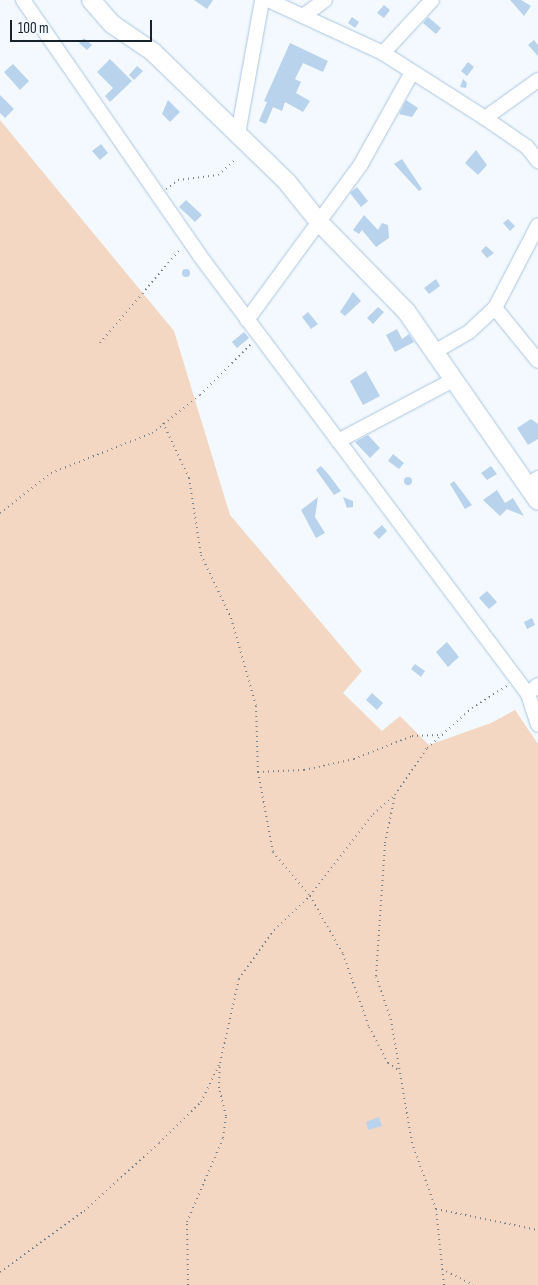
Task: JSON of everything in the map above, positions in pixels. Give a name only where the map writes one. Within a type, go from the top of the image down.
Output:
[{"type":"main road","points":[[91,0],[112,24],[153,52],[287,182],[319,222],[406,311],[533,482],[538,500]]},
{"type":"street","points":[[23,0],[65,66],[247,320],[338,441],[406,527],[514,681],[533,690],[538,724]]},
{"type":"street","points":[[238,134],[262,0]]},
{"type":"street","points":[[268,0],[383,53],[411,74],[485,118],[527,147],[538,162]]},
{"type":"street","points":[[303,16],[325,0]]},
{"type":"street","points":[[383,53],[432,0]]},
{"type":"street","points":[[247,320],[361,164],[411,74]]},
{"type":"street","points":[[485,118],[538,80]]},
{"type":"street","points":[[436,350],[469,332],[495,308],[538,225]]},
{"type":"street","points":[[495,308],[538,360]]},
{"type":"street","points":[[338,441],[455,379]]},
{"type":"path","points":[[158,194],[178,180],[218,175],[236,159]]},
{"type":"path","points":[[100,343],[189,239]]},
{"type":"path","points":[[0,513],[51,473],[152,433],[200,395],[260,335]]},
{"type":"path","points":[[163,423],[188,478],[201,555],[232,618],[256,706],[258,772],[273,852],[310,896],[343,954],[369,1027],[388,1063],[398,1070]]},
{"type":"path","points":[[188,1285],[187,1222],[223,1138],[226,1116],[219,1088],[220,1063],[239,979],[274,930],[310,896],[373,814],[395,795],[427,748],[445,735],[472,708],[514,681]]},
{"type":"path","points":[[258,772],[304,770],[354,759],[412,736],[445,735]]},
{"type":"path","points":[[395,795],[385,843],[376,976],[391,1020],[398,1070],[405,1089],[412,1143],[436,1209],[444,1285]]},
{"type":"path","points":[[0,1272],[84,1211],[159,1143],[201,1102],[220,1063]]},
{"type":"path","points":[[436,1209],[538,1230]]},
{"type":"path","points":[[442,1269],[473,1285]]},
{"type":"shaded area","points":[[0,120],[174,331],[230,515],[362,671],[343,693],[382,731],[400,716],[429,745],[491,723],[515,710],[538,744],[538,1285],[0,1285]]},
{"type":"building","points":[[194,0],[213,0],[207,9]]},
{"type":"building","points":[[510,0],[521,0],[531,6],[524,16]]},
{"type":"building","points":[[384,5],[390,10],[384,18],[377,13]]},
{"type":"building","points":[[352,17],[359,22],[355,28],[348,23]]},
{"type":"building","points":[[428,17],[441,28],[436,34],[423,23]]},
{"type":"building","points":[[84,38],[92,45],[87,50],[79,43]]},
{"type":"building","points":[[534,40],[538,45],[538,56],[528,45]]},
{"type":"building","points":[[290,43],[328,61],[323,72],[303,63],[295,79],[301,82],[296,93],[310,101],[303,112],[285,102],[282,111],[273,107],[266,124],[259,121],[267,102],[264,101]]},
{"type":"building","points":[[110,59],[132,81],[110,102],[105,96],[113,88],[97,72]]},
{"type":"building","points":[[468,62],[474,67],[467,76],[461,71]]},
{"type":"building","points":[[13,64],[29,81],[20,90],[4,72]]},
{"type":"building","points":[[137,66],[143,71],[134,80],[129,75]]},
{"type":"building","points":[[463,79],[467,83],[466,88],[460,87]]},
{"type":"building","points":[[0,95],[14,109],[5,118],[0,113]]},
{"type":"building","points":[[168,100],[180,112],[170,122],[162,114]]},
{"type":"building","points":[[406,100],[418,108],[412,117],[399,114]]},
{"type":"building","points":[[101,144],[108,153],[100,160],[92,151]]},
{"type":"building","points":[[476,150],[487,165],[478,175],[465,163]]},
{"type":"building","points":[[402,159],[422,189],[419,191],[394,164]]},
{"type":"building","points":[[357,187],[368,201],[361,207],[350,193]]},
{"type":"building","points":[[186,200],[202,215],[195,222],[179,207]]},
{"type":"building","points":[[364,215],[378,230],[382,223],[388,225],[389,238],[376,247],[362,230],[359,234],[353,230]]},
{"type":"building","points":[[508,219],[515,226],[510,231],[503,223]]},
{"type":"building","points":[[486,246],[494,253],[487,258],[481,251]]},
{"type":"building","points":[[186,269],[190,273],[186,277],[182,273]]},
{"type":"building","points":[[436,279],[440,286],[429,294],[424,288]]},
{"type":"building","points":[[353,292],[361,301],[345,316],[340,312]]},
{"type":"building","points":[[378,307],[384,312],[373,324],[367,318]]},
{"type":"building","points":[[308,312],[318,324],[311,329],[302,317]]},
{"type":"building","points":[[397,329],[402,339],[409,334],[414,342],[395,352],[386,335]]},
{"type":"building","points":[[244,332],[249,338],[237,348],[232,342]]},
{"type":"building","points":[[366,371],[380,396],[363,405],[350,381]]},
{"type":"building","points":[[531,419],[538,424],[538,439],[528,445],[517,428]]},
{"type":"building","points":[[368,435],[380,448],[370,458],[355,442]]},
{"type":"building","points":[[393,454],[404,463],[399,469],[388,461]]},
{"type":"building","points":[[321,466],[341,491],[334,495],[316,470]]},
{"type":"building","points":[[491,466],[497,474],[487,480],[481,473]]},
{"type":"building","points":[[408,477],[412,481],[408,485],[404,481]]},
{"type":"building","points":[[454,481],[472,505],[465,509],[450,484]]},
{"type":"building","points":[[497,490],[505,503],[513,498],[524,516],[507,509],[500,516],[483,500]]},
{"type":"building","points":[[318,497],[315,517],[325,533],[316,538],[301,510]]},
{"type":"building","points":[[343,497],[353,501],[353,507],[347,508]]},
{"type":"building","points":[[382,525],[387,531],[379,539],[373,533]]},
{"type":"building","points":[[487,591],[497,602],[489,609],[479,598]]},
{"type":"building","points":[[532,618],[535,625],[527,629],[524,622]]},
{"type":"building","points":[[447,642],[459,657],[448,667],[436,652]]},
{"type":"building","points":[[415,664],[425,671],[421,677],[411,669]]},
{"type":"building","points":[[372,693],[383,703],[377,710],[366,700]]},
{"type":"building","points":[[379,1117],[382,1126],[368,1130],[366,1122]]}]
